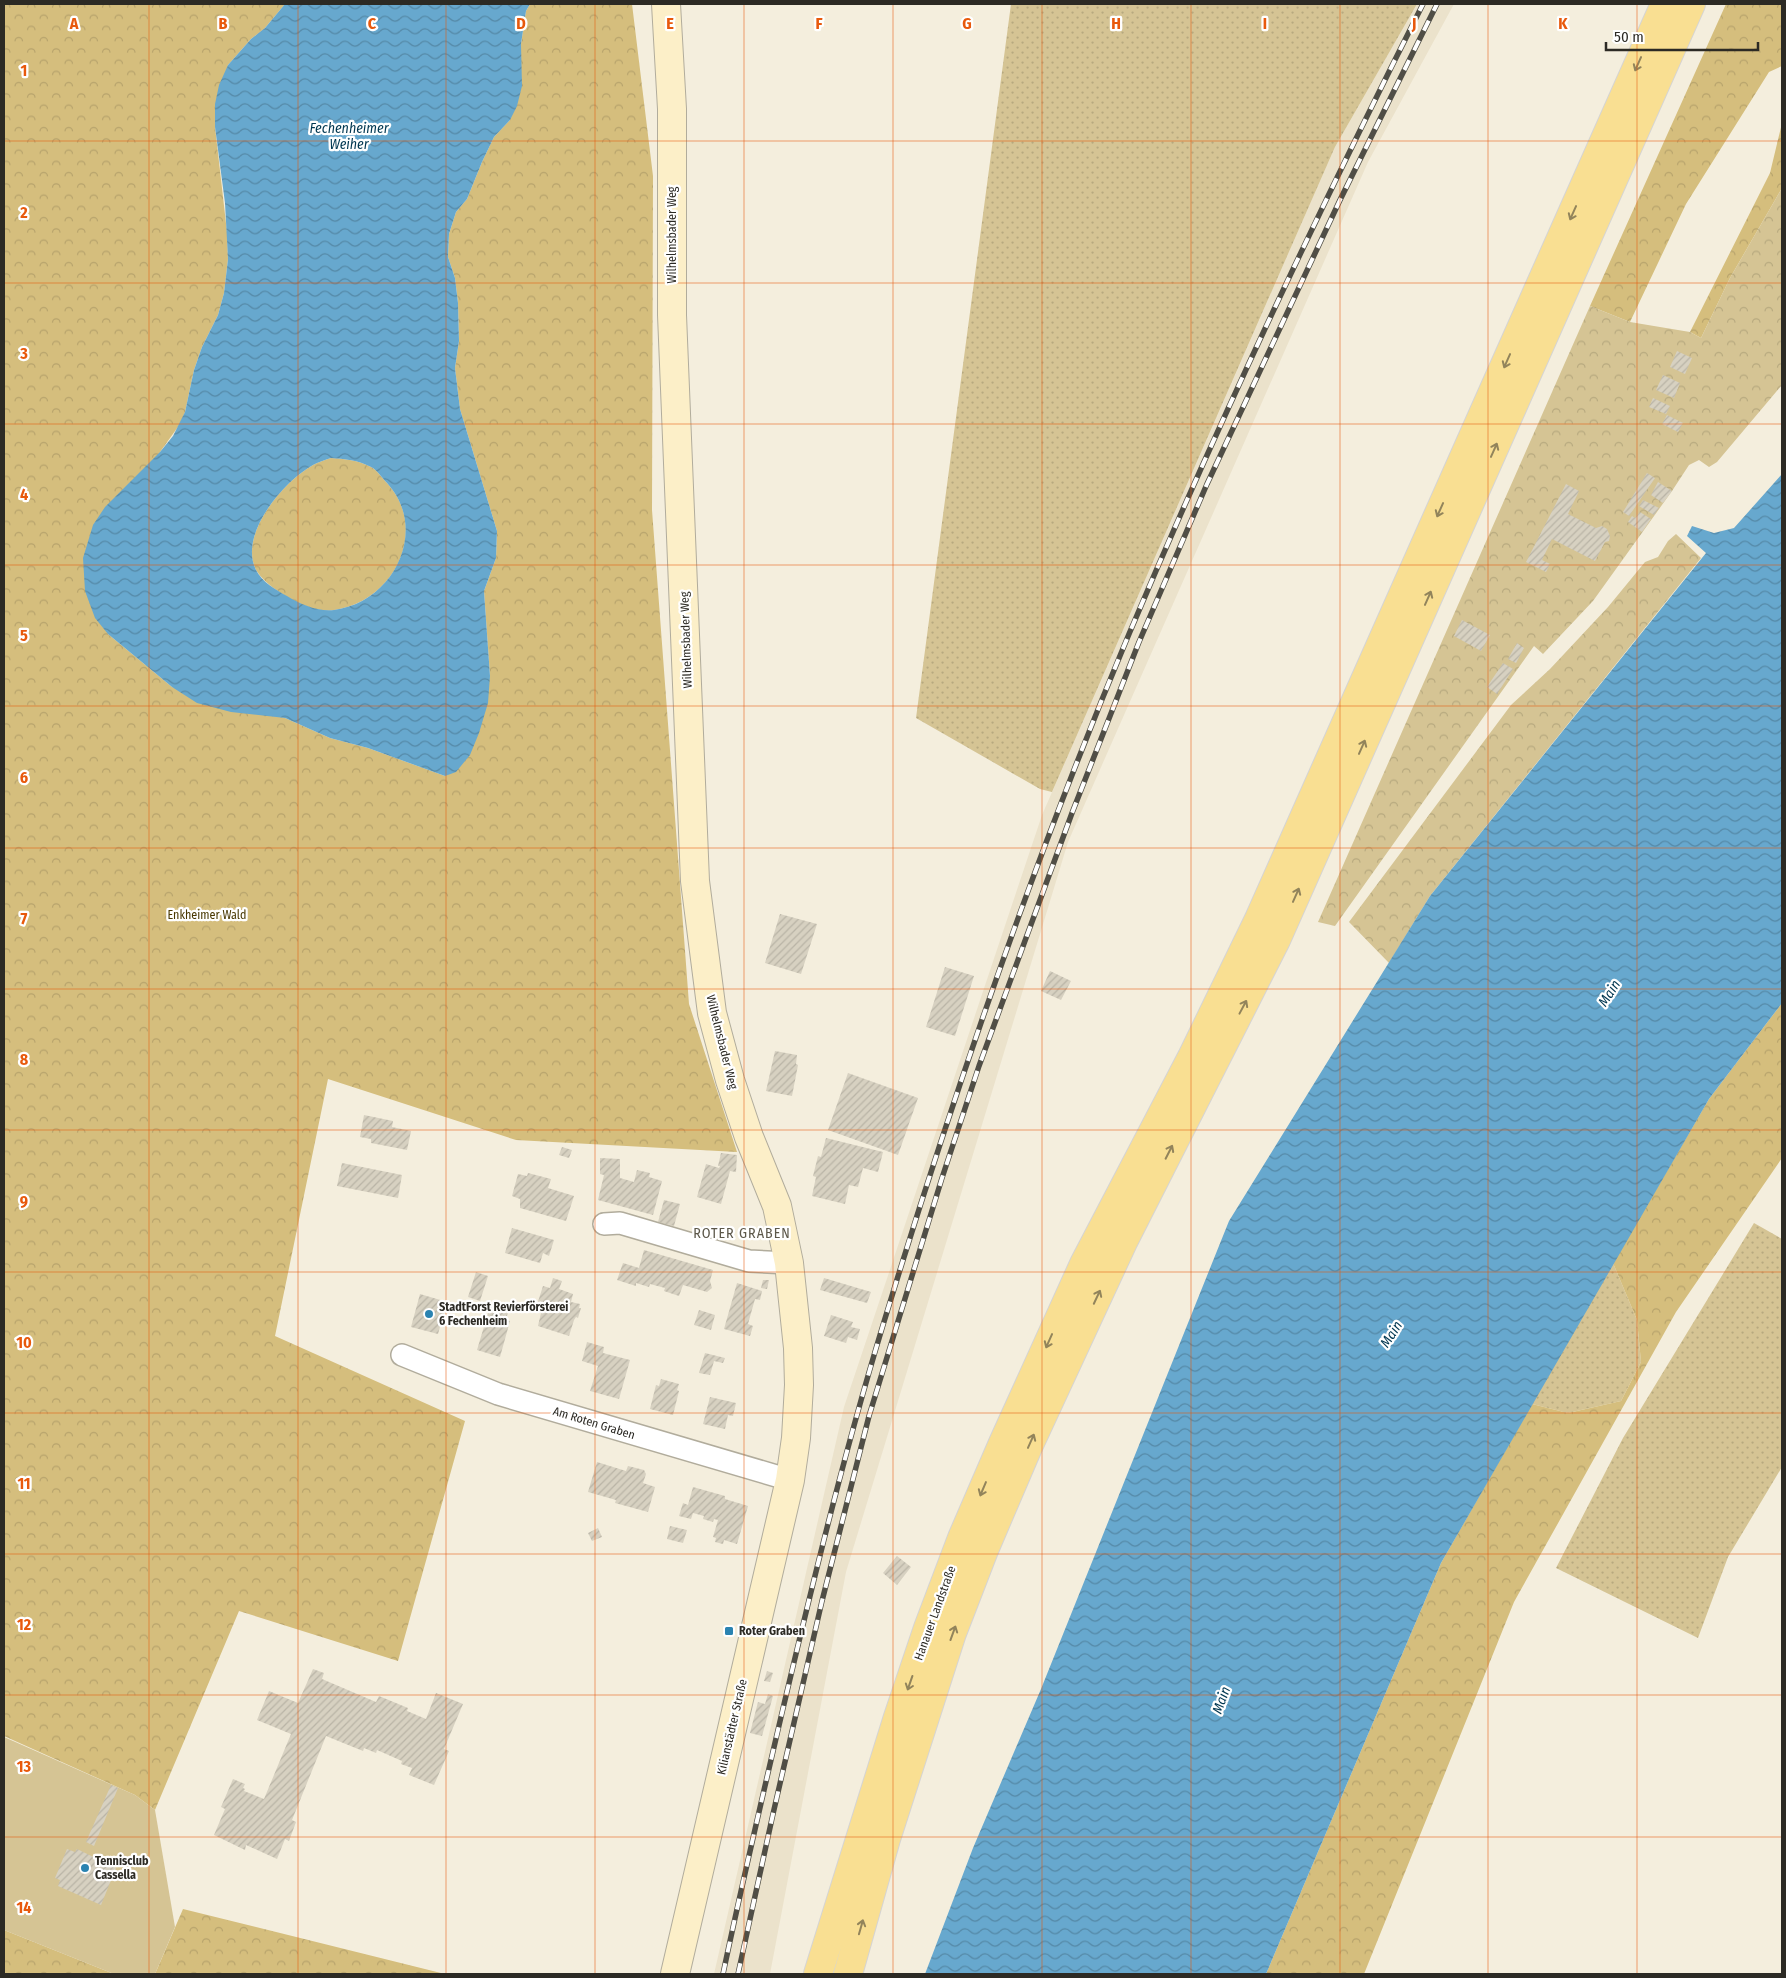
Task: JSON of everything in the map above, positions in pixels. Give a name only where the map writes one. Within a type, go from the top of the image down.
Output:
[{"type":"main road","name":"Hanauer Landstraße","points":[[818,1974],[898,1717],[938,1601],[1002,1443],[1084,1264],[1192,1057],[1259,919],[1665,4]]},
{"type":"main road","name":"Hanauer Landstraße","points":[[848,1974],[886,1839],[952,1633],[984,1550],[1028,1447],[1123,1242],[1276,940],[1691,4]]},
{"type":"street","name":"Wilhelmsbader Weg","points":[[666,4],[672,109],[672,315],[695,881],[712,1013],[730,1080],[749,1137],[777,1206],[789,1263],[798,1348],[799,1384],[797,1422],[790,1480]]},
{"type":"street","points":[[604,1224],[620,1223],[749,1261],[789,1263]]},
{"type":"street","name":"Am Roten Graben","points":[[402,1354],[498,1394],[790,1480]]},
{"type":"street","name":"Kilianstädter Straße","points":[[675,1974],[790,1480]]},
{"type":"shaded area","points":[[1417,4],[1454,4],[1368,162],[1068,842],[846,1572],[770,1974],[714,1974],[844,1407],[1042,815],[1335,147]]},
{"type":"green space","name":"Enkheimer Wald","points":[[4,4],[285,4],[265,28],[251,39],[228,65],[215,127],[227,232],[228,259],[224,293],[218,315],[202,347],[194,370],[185,412],[180,424],[160,452],[108,634],[172,687],[285,718],[330,738],[368,748],[445,776],[490,676],[484,591],[496,558],[497,531],[460,409],[455,368],[459,341],[458,303],[455,278],[448,257],[449,234],[456,212],[467,199],[494,137],[510,120],[526,11],[530,4],[632,4],[653,176],[652,510],[689,1004],[737,1152],[516,1140],[328,1079],[275,1336],[465,1421],[398,1661],[239,1611],[155,1810],[135,1795],[4,1736]]},
{"type":"green space","points":[[1011,4],[1417,4],[1335,147],[1052,792],[1040,789],[916,718]]},
{"type":"green space","points":[[1726,4],[1782,4],[1782,66],[1769,72],[1686,204],[1630,322],[1590,306]]},
{"type":"green space","points":[[1782,123],[1782,188],[1730,278],[1701,338],[1690,332],[1770,173]]},
{"type":"green space","points":[[1782,188],[1782,385],[1717,462],[1709,467],[1699,460],[1689,465],[1593,601],[1543,654],[1534,646],[1335,926],[1318,922],[1590,306],[1630,322],[1690,332],[1701,338],[1730,278]]},
{"type":"green space","points":[[331,458],[346,459],[373,468],[387,483],[400,502],[405,522],[405,542],[399,561],[388,579],[374,593],[355,604],[334,610],[320,610],[290,599],[266,582],[256,570],[252,556],[253,541],[258,525],[267,510],[289,483],[315,464]]},
{"type":"green space","points":[[1676,534],[1701,558],[1430,896],[1389,963],[1349,922],[1511,705],[1550,669],[1608,607],[1645,562],[1658,557],[1668,541]]},
{"type":"green space","points":[[1782,1003],[1782,1158],[1676,1312],[1514,1602],[1364,1974],[1266,1974],[1441,1563],[1532,1404],[1568,1413],[1621,1401],[1641,1362],[1637,1320],[1613,1263],[1709,1099]]},
{"type":"green space","points":[[1754,1223],[1782,1239],[1782,1467],[1728,1557],[1698,1638],[1556,1568],[1623,1438]]},
{"type":"green space","points":[[1613,1263],[1637,1320],[1641,1362],[1621,1401],[1568,1413],[1532,1404]]},
{"type":"green space","name":"Tennisclub Cassella","points":[[4,1737],[135,1795],[155,1810],[175,1927],[155,1974],[114,1974],[4,1930]]},
{"type":"green space","points":[[183,1909],[445,1974],[155,1974]]},
{"type":"green space","points":[[4,1930],[114,1974],[4,1974]]},
{"type":"water","name":"Fechenheimer Weiher","points":[[285,4],[530,4],[526,11],[521,44],[522,86],[517,106],[510,120],[494,137],[467,199],[456,212],[449,234],[448,257],[455,278],[458,303],[459,341],[455,368],[460,409],[497,531],[496,558],[484,591],[490,676],[488,703],[470,755],[456,772],[445,776],[368,748],[330,738],[285,718],[231,712],[197,703],[172,687],[108,634],[95,618],[85,591],[83,558],[93,525],[105,507],[160,452],[173,436],[185,412],[194,370],[202,347],[218,315],[224,293],[228,259],[225,203],[215,127],[215,104],[219,85],[228,65],[251,39],[265,28]],"holes":[[[331,458],[356,461],[371,467],[377,472],[387,483],[399,502],[405,522],[405,542],[399,562],[388,579],[373,594],[355,604],[334,610],[316,609],[278,591],[262,578],[256,570],[252,556],[253,541],[258,525],[277,496],[301,473],[313,465]]]},
{"type":"water","name":"Main","points":[[1782,474],[1782,1003],[1709,1099],[1441,1563],[1266,1974],[925,1974],[973,1848],[1041,1689],[1229,1221],[1430,896],[1706,553],[1687,536],[1692,526],[1714,533],[1734,528]]},
{"type":"building","points":[[1677,351],[1692,358],[1685,374],[1670,367]]},
{"type":"building","points":[[1663,375],[1680,383],[1674,398],[1656,390]]},
{"type":"building","points":[[1653,398],[1670,406],[1666,414],[1649,407]]},
{"type":"building","points":[[1667,415],[1683,423],[1678,432],[1662,424]]},
{"type":"building","points":[[1647,473],[1655,478],[1629,516],[1623,512]]},
{"type":"building","points":[[1658,482],[1672,491],[1663,503],[1651,495]]},
{"type":"building","points":[[1566,484],[1579,491],[1568,514],[1596,528],[1602,526],[1607,529],[1610,536],[1609,541],[1605,542],[1595,561],[1552,539],[1542,560],[1550,564],[1546,572],[1526,562]]},
{"type":"building","points":[[1643,500],[1659,508],[1654,515],[1639,506]]},
{"type":"building","points":[[1640,512],[1651,519],[1642,532],[1628,522],[1632,516],[1635,518]]},
{"type":"building","points":[[1462,620],[1490,635],[1481,651],[1454,636]]},
{"type":"building","points":[[1517,643],[1524,648],[1516,663],[1508,659]]},
{"type":"building","points":[[1503,663],[1513,669],[1497,694],[1487,687]]},
{"type":"building","points":[[780,914],[817,924],[801,974],[765,963]]},
{"type":"building","points":[[945,967],[974,976],[955,1036],[926,1027]]},
{"type":"building","points":[[1050,971],[1071,981],[1061,1000],[1041,991]]},
{"type":"building","points":[[775,1051],[797,1055],[796,1064],[798,1065],[792,1096],[766,1091]]},
{"type":"building","points":[[848,1073],[918,1098],[898,1155],[828,1130]]},
{"type":"building","points":[[364,1115],[393,1121],[392,1127],[411,1131],[407,1150],[371,1143],[371,1139],[360,1137]]},
{"type":"building","points":[[826,1138],[883,1152],[878,1172],[863,1168],[858,1187],[849,1185],[845,1204],[812,1196],[816,1177],[813,1176],[818,1156],[821,1157]]},
{"type":"building","points":[[562,1147],[572,1150],[569,1158],[559,1155]]},
{"type":"building","points":[[721,1153],[737,1155],[736,1172],[730,1171],[721,1204],[697,1197],[706,1164],[719,1168]]},
{"type":"building","points":[[600,1158],[620,1159],[620,1178],[634,1182],[637,1170],[650,1173],[649,1177],[662,1181],[653,1215],[598,1200],[604,1175],[600,1174]]},
{"type":"building","points":[[342,1163],[402,1175],[398,1198],[337,1186]]},
{"type":"building","points":[[528,1173],[551,1179],[548,1188],[574,1196],[566,1221],[520,1208],[520,1199],[512,1196],[518,1174],[527,1176]]},
{"type":"building","points":[[664,1200],[680,1204],[674,1226],[658,1222]]},
{"type":"building","points":[[512,1228],[554,1240],[549,1256],[543,1253],[540,1263],[505,1253]]},
{"type":"building","points":[[644,1250],[713,1270],[710,1281],[712,1288],[707,1292],[683,1285],[679,1296],[664,1291],[665,1288],[650,1284],[649,1287],[636,1283],[636,1286],[617,1280],[623,1263],[639,1268]]},
{"type":"building","points":[[476,1272],[488,1276],[480,1301],[468,1297]]},
{"type":"building","points":[[553,1278],[562,1281],[559,1289],[573,1294],[571,1302],[580,1304],[579,1308],[581,1308],[578,1318],[576,1317],[574,1320],[569,1336],[538,1326],[541,1313],[535,1311],[543,1286],[550,1288]]},
{"type":"building","points":[[824,1278],[871,1292],[867,1303],[820,1290]]},
{"type":"building","points":[[763,1280],[769,1280],[767,1289],[761,1288]]},
{"type":"building","points":[[737,1283],[762,1291],[760,1300],[755,1299],[748,1324],[753,1326],[750,1336],[724,1329]]},
{"type":"building","name":"StadtForst Revierförsterei 6 Fechenheim","points":[[420,1294],[447,1302],[438,1334],[411,1327]]},
{"type":"building","points":[[491,1303],[509,1308],[506,1320],[510,1321],[500,1357],[477,1350]]},
{"type":"building","points":[[699,1310],[715,1315],[711,1330],[694,1325]]},
{"type":"building","points":[[831,1315],[853,1322],[851,1327],[860,1329],[857,1340],[848,1337],[846,1343],[824,1336]]},
{"type":"building","points":[[587,1342],[604,1347],[603,1353],[630,1360],[619,1399],[590,1391],[598,1366],[582,1361]]},
{"type":"building","points":[[705,1353],[725,1358],[723,1363],[714,1361],[710,1375],[699,1373]]},
{"type":"building","points":[[661,1379],[679,1384],[673,1415],[650,1409],[656,1385],[659,1386]]},
{"type":"building","points":[[710,1397],[736,1403],[733,1416],[728,1415],[725,1429],[703,1424]]},
{"type":"building","points":[[597,1462],[626,1471],[628,1466],[644,1470],[646,1474],[643,1483],[655,1487],[648,1512],[615,1503],[616,1500],[588,1492]]},
{"type":"building","points":[[693,1487],[725,1496],[725,1499],[748,1506],[737,1544],[724,1540],[723,1544],[715,1542],[716,1538],[713,1537],[718,1520],[714,1519],[713,1522],[703,1519],[704,1516],[693,1513],[691,1519],[679,1516],[683,1503],[688,1505]]},
{"type":"building","points":[[670,1526],[687,1530],[683,1543],[667,1539]]},
{"type":"building","points":[[598,1528],[602,1537],[592,1541],[588,1533]]},
{"type":"building","points":[[897,1556],[911,1567],[897,1585],[883,1573]]},
{"type":"building","points":[[313,1669],[324,1673],[322,1679],[376,1702],[379,1696],[408,1708],[407,1711],[426,1719],[436,1693],[463,1704],[444,1749],[449,1751],[434,1785],[409,1775],[412,1768],[401,1764],[402,1761],[377,1750],[376,1753],[364,1748],[363,1751],[326,1736],[292,1820],[296,1822],[289,1841],[285,1839],[277,1859],[246,1845],[245,1850],[214,1835],[225,1809],[221,1807],[233,1779],[245,1784],[244,1791],[264,1799],[291,1734],[257,1720],[269,1691],[298,1703]]},
{"type":"building","points":[[767,1671],[773,1673],[770,1682],[764,1681]]},
{"type":"building","points":[[768,1694],[773,1696],[762,1736],[750,1733],[758,1702],[765,1704]]},
{"type":"building","points":[[111,1785],[118,1788],[94,1846],[86,1842]]},
{"type":"building","points":[[67,1849],[75,1852],[77,1849],[116,1868],[101,1905],[58,1886],[60,1880],[55,1878]]},
{"type":"railway","points":[[723,1974],[793,1665],[860,1403],[944,1131],[1002,964],[1095,716],[1163,554],[1271,316],[1423,4]]},
{"type":"railway","points":[[738,1974],[822,1601],[869,1416],[942,1178],[979,1066],[1072,813],[1139,642],[1207,484],[1340,200],[1437,4]]},
{"type":"place","name":"StadtForst Revierförsterei 6 Fechenheim","points":[[429,1314]]},
{"type":"place","name":"Roter Graben","points":[[729,1631]]},
{"type":"place","name":"Tennisclub Cassella","points":[[85,1868]]},
{"type":"district","name":"ROTER GRABEN","points":[[742,1233]]}]
